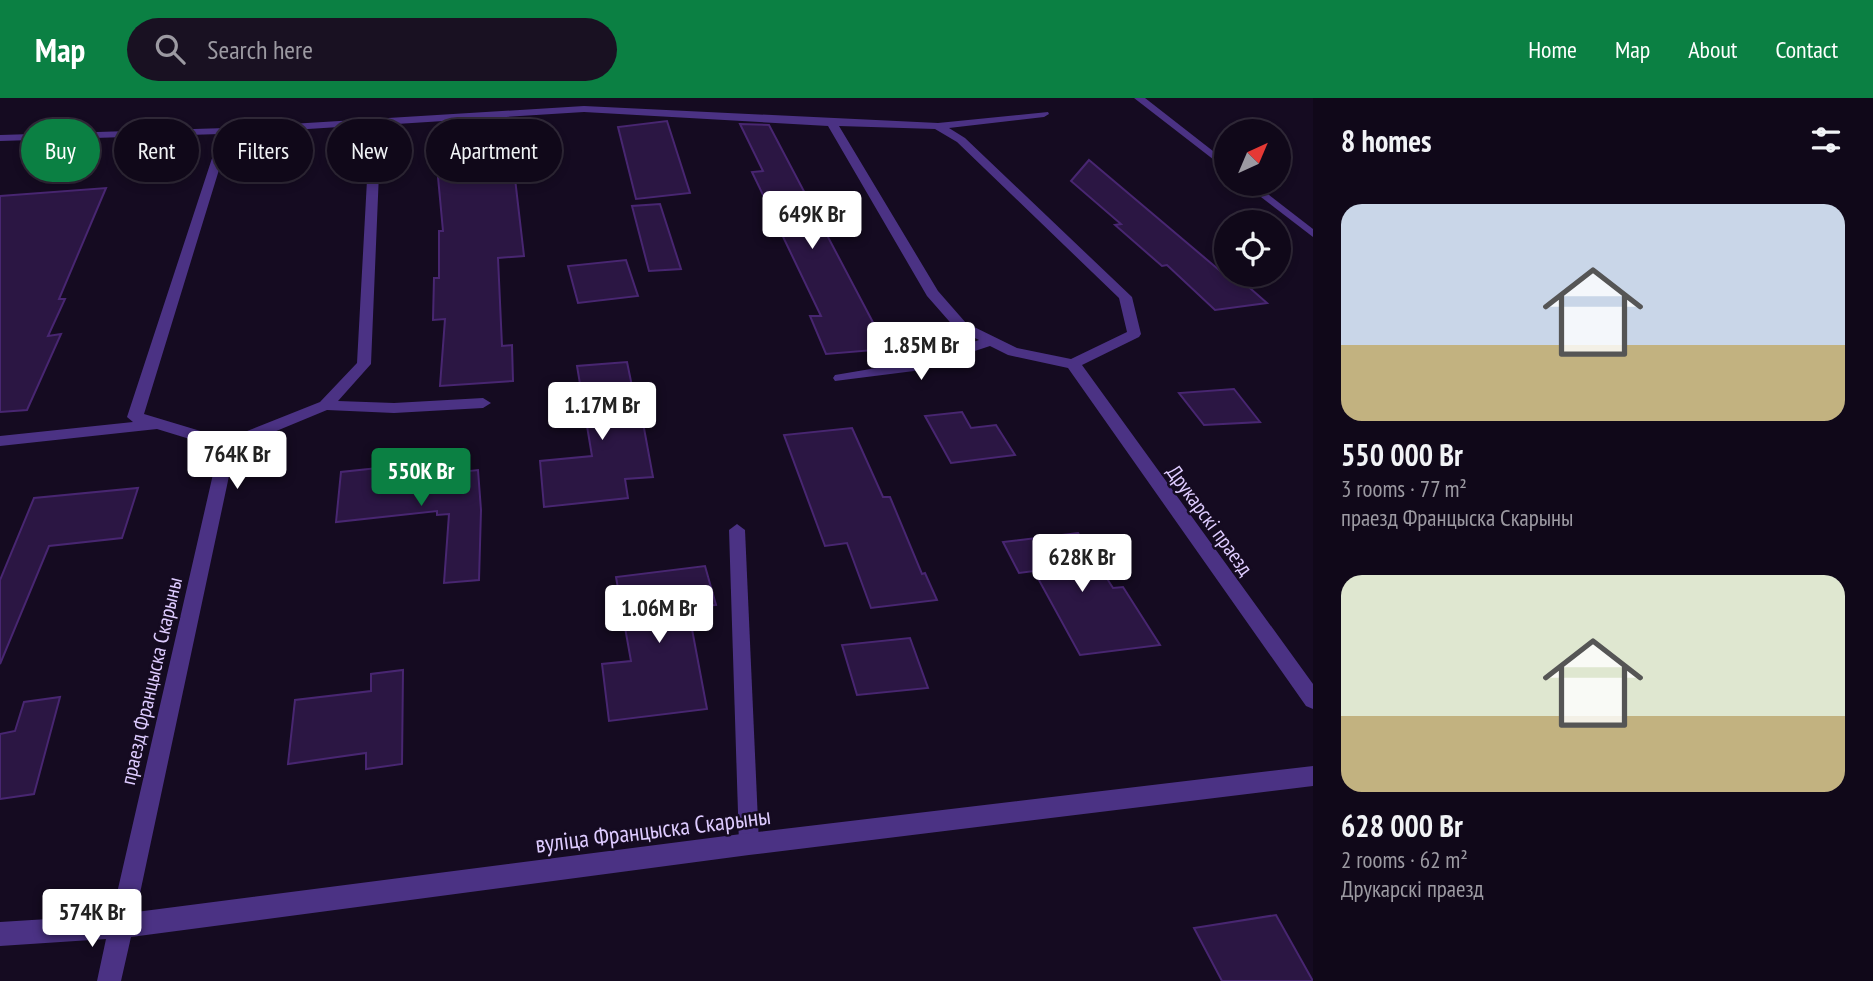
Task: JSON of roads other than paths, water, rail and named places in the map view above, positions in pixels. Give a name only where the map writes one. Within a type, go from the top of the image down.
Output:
[{"type":"street","points":[[411,119],[584,109],[938,126],[1044,114]]},
{"type":"street","points":[[832,123],[932,293],[961,326],[1013,352],[1073,364],[1134,334],[1125,297],[961,140],[938,126]]},
{"type":"street","points":[[0,138],[213,131]]},
{"type":"street","points":[[213,172],[135,417],[228,445],[325,405],[364,364],[373,182]]},
{"type":"street","points":[[841,379],[914,366],[991,341]]},
{"type":"street","name":"Друкарскі праезд","points":[[1073,364],[1313,700]]},
{"type":"street","points":[[325,405],[394,408],[483,403]]},
{"type":"street","points":[[0,441],[159,424]]},
{"type":"street","name":"праезд Францыска Скарыны","points":[[109,981],[228,445]]},
{"type":"street","name":"вуліца Францыска Скарыны","points":[[0,934],[120,926],[749,844],[1313,776]]},
{"type":"lane","points":[[1139,98],[1214,157]]},
{"type":"lane","points":[[1264,196],[1313,234]]},
{"type":"lane","points":[[737,530],[749,844]]}]
